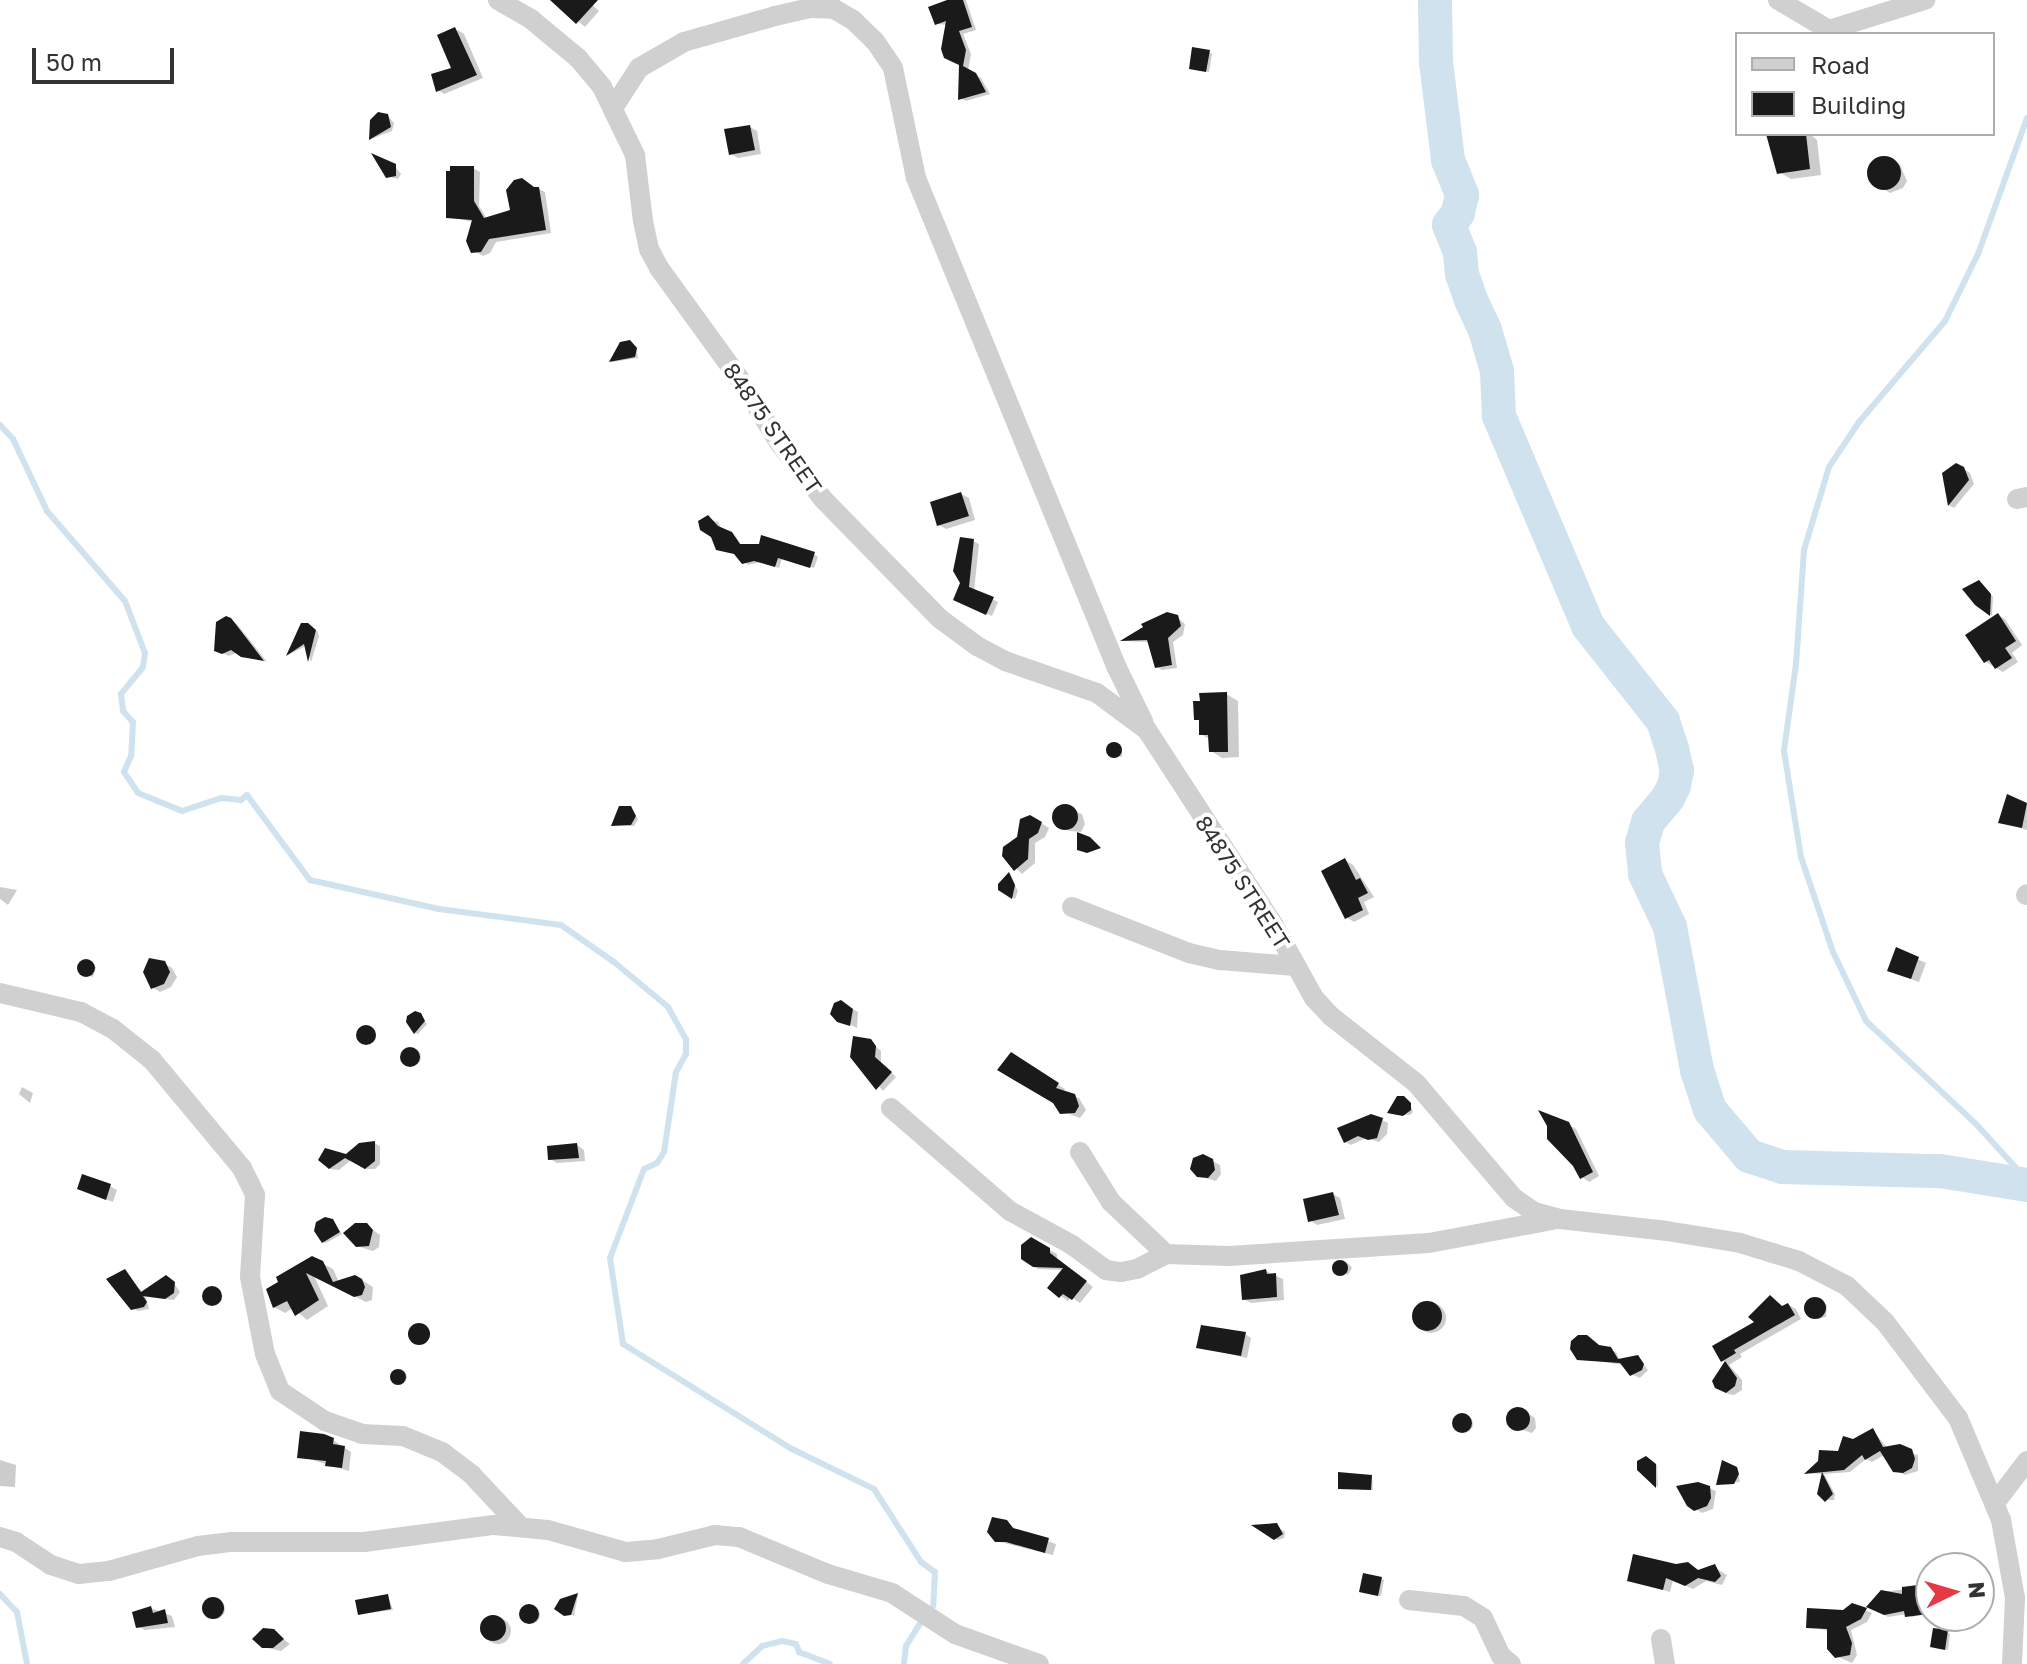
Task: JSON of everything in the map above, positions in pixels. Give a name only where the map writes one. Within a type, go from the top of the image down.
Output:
[{"type":"street","name":"84875 STREET","points":[[498,0],[532,20],[578,58],[613,108],[635,155],[643,221],[649,249],[659,268],[739,378],[778,441],[823,499],[939,618],[977,646],[1005,661],[1097,693],[1147,730],[1273,924],[1314,998],[1332,1017],[1416,1083],[1514,1198],[1534,1212],[1560,1219],[1740,1243],[1799,1261],[1847,1286],[1885,1322],[1958,1418],[1995,1503],[2015,1598],[2012,1664]]},
{"type":"street","points":[[1778,0],[1814,24],[1829,30],[1925,0]]},
{"type":"street","points":[[613,108],[639,68],[684,42],[775,16],[810,8],[834,9],[853,20],[875,41],[896,78],[903,99],[906,142],[916,178],[1117,668],[1147,730]]},
{"type":"street","points":[[1072,907],[1189,953],[1220,960],[1295,966]]},
{"type":"street","points":[[0,993],[81,1012],[113,1029],[152,1060],[242,1168],[255,1195],[250,1277],[265,1354],[280,1391],[325,1421],[362,1434],[403,1436],[442,1452],[496,1498],[518,1524]]},
{"type":"street","points":[[891,1108],[1010,1211],[1072,1245],[1106,1270],[1137,1269],[1166,1254],[1229,1256],[1413,1244],[1560,1219]]},
{"type":"street","points":[[1080,1152],[1111,1202],[1166,1254]]},
{"type":"street","points":[[1995,1503],[2027,1461]]},
{"type":"street","points":[[0,1537],[16,1542],[51,1565],[79,1574],[109,1571],[198,1546],[232,1542],[364,1542],[518,1524],[626,1552],[658,1549],[715,1535],[739,1537],[828,1574],[892,1593],[955,1634],[1039,1664]]},
{"type":"street","points":[[1409,1600],[1464,1606],[1483,1618],[1501,1656],[1511,1664]]},
{"type":"street","points":[[1661,1639],[1665,1664]]},
{"type":"building","points":[[550,0],[598,0],[576,24]]},
{"type":"building","points":[[947,0],[963,0],[972,27],[959,31],[966,50],[963,66],[976,73],[986,92],[958,100],[959,65],[944,58],[941,49],[946,21],[935,25],[928,7]]},
{"type":"building","points":[[455,27],[477,75],[436,92],[431,74],[451,68],[437,35]]},
{"type":"building","points":[[1192,47],[1210,50],[1206,72],[1189,69]]},
{"type":"building","points":[[378,112],[388,114],[391,127],[369,140],[370,120]]},
{"type":"building","points":[[750,125],[755,150],[729,155],[724,129]]},
{"type":"building","points":[[1767,136],[1806,136],[1810,169],[1777,174]]},
{"type":"building","points":[[371,153],[396,164],[396,176],[386,178]]},
{"type":"building","points":[[1884,156],[1896,161],[1901,173],[1896,185],[1884,190],[1872,185],[1867,173],[1872,161]]},
{"type":"building","points":[[450,166],[474,166],[474,201],[484,218],[510,210],[506,190],[514,180],[522,178],[539,187],[546,230],[489,239],[481,252],[471,253],[466,241],[472,220],[446,218],[446,171],[450,171]]},
{"type":"building","points":[[630,340],[637,348],[635,357],[609,362],[620,342]]},
{"type":"building","points":[[1956,463],[1964,467],[1969,480],[1948,506],[1942,473]]},
{"type":"building","points":[[961,492],[969,516],[937,526],[930,502]]},
{"type":"building","points":[[708,515],[718,526],[732,532],[740,544],[759,544],[761,535],[815,552],[810,568],[778,558],[775,567],[754,561],[742,564],[734,554],[716,550],[711,537],[700,530],[698,521]]},
{"type":"building","points":[[960,537],[974,539],[969,587],[994,597],[986,615],[953,600],[960,583],[953,571]]},
{"type":"building","points":[[1979,580],[1991,594],[1990,616],[1975,605],[1962,589]]},
{"type":"building","points":[[1167,612],[1178,615],[1181,626],[1168,638],[1172,665],[1155,668],[1147,640],[1120,641],[1143,627],[1141,624]]},
{"type":"building","points":[[1998,613],[2016,641],[2005,648],[2012,658],[1995,669],[1989,660],[1984,663],[1965,635]]},
{"type":"building","points":[[226,616],[231,618],[264,661],[241,657],[231,650],[222,654],[214,651],[216,622]]},
{"type":"building","points":[[301,623],[308,623],[316,630],[308,662],[304,644],[286,656]]},
{"type":"building","points":[[1227,692],[1228,752],[1209,752],[1208,735],[1199,735],[1199,720],[1194,720],[1193,701],[1200,701],[1199,693]]},
{"type":"building","points":[[1111,742],[1117,742],[1122,750],[1120,756],[1111,758],[1106,753],[1106,747]]},
{"type":"building","points":[[2007,794],[2027,803],[2022,828],[1998,823]]},
{"type":"building","points":[[1065,804],[1074,808],[1078,817],[1074,826],[1065,830],[1056,826],[1052,817],[1056,808]]},
{"type":"building","points":[[619,806],[631,806],[636,816],[631,825],[611,826]]},
{"type":"building","points":[[1030,815],[1042,822],[1038,833],[1029,839],[1028,859],[1014,871],[1002,856],[1003,847],[1017,837],[1020,819]]},
{"type":"building","points":[[1077,832],[1090,837],[1101,848],[1087,853],[1077,850]]},
{"type":"building","points":[[1345,858],[1356,880],[1360,878],[1368,893],[1358,898],[1363,910],[1345,919],[1321,871]]},
{"type":"building","points":[[1009,872],[1015,885],[1012,899],[998,890],[998,884]]},
{"type":"building","points":[[1896,947],[1919,957],[1911,979],[1887,971]]},
{"type":"building","points":[[149,958],[165,961],[170,972],[164,984],[151,989],[143,972]]},
{"type":"building","points":[[86,959],[95,968],[86,977],[77,968]]},
{"type":"building","points":[[841,1000],[853,1009],[850,1026],[837,1022],[830,1014],[834,1003]]},
{"type":"building","points":[[415,1011],[421,1013],[425,1021],[414,1034],[406,1022],[407,1016]]},
{"type":"building","points":[[366,1025],[373,1028],[376,1035],[373,1042],[366,1045],[359,1042],[356,1035],[359,1028]]},
{"type":"building","points":[[853,1036],[871,1039],[876,1046],[875,1057],[892,1072],[876,1090],[850,1057]]},
{"type":"building","points":[[410,1047],[417,1050],[420,1057],[417,1064],[410,1067],[403,1064],[400,1057],[403,1050]]},
{"type":"building","points":[[1011,1052],[1059,1083],[1056,1088],[1075,1094],[1079,1106],[1075,1113],[1060,1114],[1053,1103],[997,1070]]},
{"type":"building","points":[[1397,1096],[1404,1096],[1411,1103],[1411,1110],[1403,1116],[1387,1113]]},
{"type":"building","points":[[1538,1110],[1569,1122],[1593,1172],[1580,1179],[1573,1166],[1547,1139],[1547,1126]]},
{"type":"building","points":[[1371,1114],[1383,1118],[1377,1138],[1368,1140],[1358,1136],[1344,1143],[1337,1128]]},
{"type":"building","points":[[375,1141],[375,1161],[365,1169],[345,1158],[329,1169],[318,1160],[325,1148],[346,1154],[359,1143]]},
{"type":"building","points":[[577,1143],[579,1158],[548,1160],[547,1146]]},
{"type":"building","points":[[1203,1154],[1213,1159],[1215,1170],[1208,1178],[1197,1177],[1190,1169],[1193,1158]]},
{"type":"building","points":[[82,1174],[111,1184],[106,1200],[77,1189]]},
{"type":"building","points":[[1333,1192],[1339,1215],[1308,1222],[1303,1199]]},
{"type":"building","points":[[325,1217],[333,1219],[340,1232],[322,1243],[314,1231],[316,1222]]},
{"type":"building","points":[[355,1223],[367,1223],[373,1230],[369,1246],[356,1247],[343,1233]]},
{"type":"building","points":[[1031,1237],[1050,1248],[1050,1253],[1087,1281],[1072,1300],[1063,1294],[1059,1298],[1047,1288],[1063,1268],[1033,1267],[1021,1259],[1021,1245]]},
{"type":"building","points":[[312,1256],[323,1261],[333,1282],[355,1275],[362,1279],[365,1287],[362,1295],[354,1297],[306,1273],[319,1300],[295,1316],[287,1301],[273,1308],[266,1289],[278,1282],[276,1277]]},
{"type":"building","points":[[1337,1260],[1343,1260],[1348,1268],[1346,1274],[1337,1276],[1332,1271],[1332,1265]]},
{"type":"building","points":[[125,1269],[141,1292],[166,1275],[175,1282],[174,1293],[165,1299],[143,1296],[147,1302],[144,1307],[131,1310],[106,1279]]},
{"type":"building","points":[[1266,1269],[1267,1274],[1276,1273],[1277,1297],[1242,1300],[1240,1275]]},
{"type":"building","points":[[212,1286],[219,1289],[222,1296],[219,1303],[212,1306],[205,1303],[202,1296],[205,1289]]},
{"type":"building","points":[[1770,1295],[1782,1306],[1788,1303],[1795,1315],[1734,1350],[1736,1353],[1721,1362],[1712,1346],[1754,1322],[1748,1317]]},
{"type":"building","points":[[1815,1297],[1823,1300],[1826,1308],[1823,1316],[1815,1319],[1807,1316],[1804,1308],[1807,1300]]},
{"type":"building","points":[[1427,1301],[1438,1305],[1442,1316],[1438,1327],[1427,1331],[1416,1327],[1412,1316],[1416,1305]]},
{"type":"building","points":[[419,1323],[430,1334],[419,1345],[408,1334]]},
{"type":"building","points":[[1201,1325],[1246,1332],[1241,1356],[1196,1348]]},
{"type":"building","points":[[1578,1335],[1587,1335],[1599,1345],[1611,1347],[1618,1359],[1638,1355],[1644,1364],[1642,1370],[1630,1376],[1620,1363],[1577,1360],[1570,1349],[1571,1341]]},
{"type":"building","points":[[1725,1361],[1737,1378],[1735,1386],[1726,1393],[1715,1388],[1712,1381]]},
{"type":"building","points":[[398,1369],[404,1371],[404,1383],[398,1385],[392,1383],[390,1377],[392,1371]]},
{"type":"building","points":[[1518,1407],[1527,1410],[1530,1419],[1527,1428],[1518,1431],[1509,1428],[1506,1419],[1509,1410]]},
{"type":"building","points":[[1462,1413],[1469,1416],[1472,1423],[1469,1430],[1462,1433],[1455,1430],[1452,1423],[1455,1416]]},
{"type":"building","points":[[1873,1428],[1883,1447],[1900,1444],[1912,1449],[1915,1459],[1912,1468],[1903,1473],[1893,1472],[1880,1451],[1865,1460],[1862,1455],[1844,1470],[1804,1474],[1818,1461],[1819,1450],[1838,1451],[1843,1436],[1853,1439]]},
{"type":"building","points":[[300,1431],[324,1434],[334,1438],[333,1444],[345,1446],[342,1468],[325,1466],[326,1461],[297,1458]]},
{"type":"building","points":[[1646,1456],[1656,1464],[1656,1488],[1637,1470],[1637,1461]]},
{"type":"building","points":[[1722,1460],[1737,1467],[1739,1474],[1734,1484],[1716,1485]]},
{"type":"building","points":[[1338,1472],[1372,1475],[1371,1490],[1338,1489]]},
{"type":"building","points":[[1822,1472],[1833,1494],[1825,1502],[1817,1494]]},
{"type":"building","points":[[1698,1482],[1710,1486],[1711,1498],[1707,1506],[1694,1511],[1687,1506],[1676,1486]]},
{"type":"building","points":[[992,1517],[1007,1520],[1013,1528],[1049,1538],[1045,1553],[995,1542],[987,1532]]},
{"type":"building","points":[[1277,1523],[1283,1534],[1274,1540],[1251,1525]]},
{"type":"building","points":[[1633,1554],[1676,1564],[1688,1562],[1698,1570],[1715,1564],[1721,1576],[1715,1582],[1698,1578],[1685,1586],[1666,1578],[1663,1590],[1627,1581]]},
{"type":"building","points":[[1363,1573],[1382,1577],[1378,1596],[1359,1592]]},
{"type":"building","points":[[1915,1585],[1915,1616],[1905,1617],[1904,1611],[1884,1615],[1866,1607],[1881,1590],[1902,1594],[1902,1587]]},
{"type":"building","points":[[578,1593],[571,1615],[564,1616],[554,1609],[560,1599]]},
{"type":"building","points":[[388,1594],[391,1609],[358,1615],[355,1600]]},
{"type":"building","points":[[213,1597],[221,1600],[224,1608],[221,1616],[213,1619],[205,1616],[202,1608],[205,1600]]},
{"type":"building","points":[[1852,1603],[1867,1608],[1861,1619],[1846,1627],[1852,1643],[1850,1655],[1835,1658],[1827,1649],[1827,1629],[1806,1628],[1807,1608],[1843,1610]]},
{"type":"building","points":[[529,1604],[536,1607],[539,1614],[536,1621],[529,1624],[522,1621],[519,1614],[522,1607]]},
{"type":"building","points":[[151,1606],[153,1613],[165,1609],[168,1623],[136,1628],[132,1612]]},
{"type":"building","points":[[493,1615],[502,1619],[506,1628],[502,1637],[493,1641],[484,1637],[480,1628],[484,1619]]},
{"type":"building","points":[[263,1628],[274,1629],[284,1639],[273,1648],[262,1648],[252,1639]]},
{"type":"building","points":[[1932,1632],[1948,1632],[1945,1650],[1930,1647]]},
{"type":"waterway","points":[[1435,0],[1436,62],[1448,160],[1462,195],[1458,213],[1449,225],[1460,252],[1462,274],[1485,330],[1497,371],[1499,416],[1588,626],[1663,721],[1672,749],[1677,770],[1674,786],[1648,822],[1642,843],[1645,874],[1670,927],[1697,1070],[1710,1110],[1749,1156],[1782,1167],[1940,1171],[2027,1185]]},
{"type":"waterway","points":[[2027,118],[1978,254],[1945,321],[1859,422],[1829,467],[1804,550],[1796,664],[1784,751],[1801,857],[1833,952],[1866,1021],[1977,1125],[2027,1180]]},
{"type":"waterway","points":[[0,425],[13,439],[47,511],[125,601],[145,653],[143,667],[121,694],[123,711],[133,722],[131,756],[124,772],[138,793],[182,811],[221,798],[241,800],[247,795],[310,880],[439,909],[561,925],[614,962],[668,1007],[686,1039],[686,1054],[676,1072],[664,1152],[657,1163],[644,1169],[610,1258],[623,1344],[792,1449],[874,1489],[921,1562],[935,1572],[933,1606]]},
{"type":"waterway","points":[[0,1594],[17,1612],[27,1664]]},
{"type":"waterway","points":[[904,1664],[906,1646],[923,1619]]},
{"type":"waterway","points":[[743,1664],[762,1646],[782,1641],[796,1644],[799,1652],[830,1664]]}]
